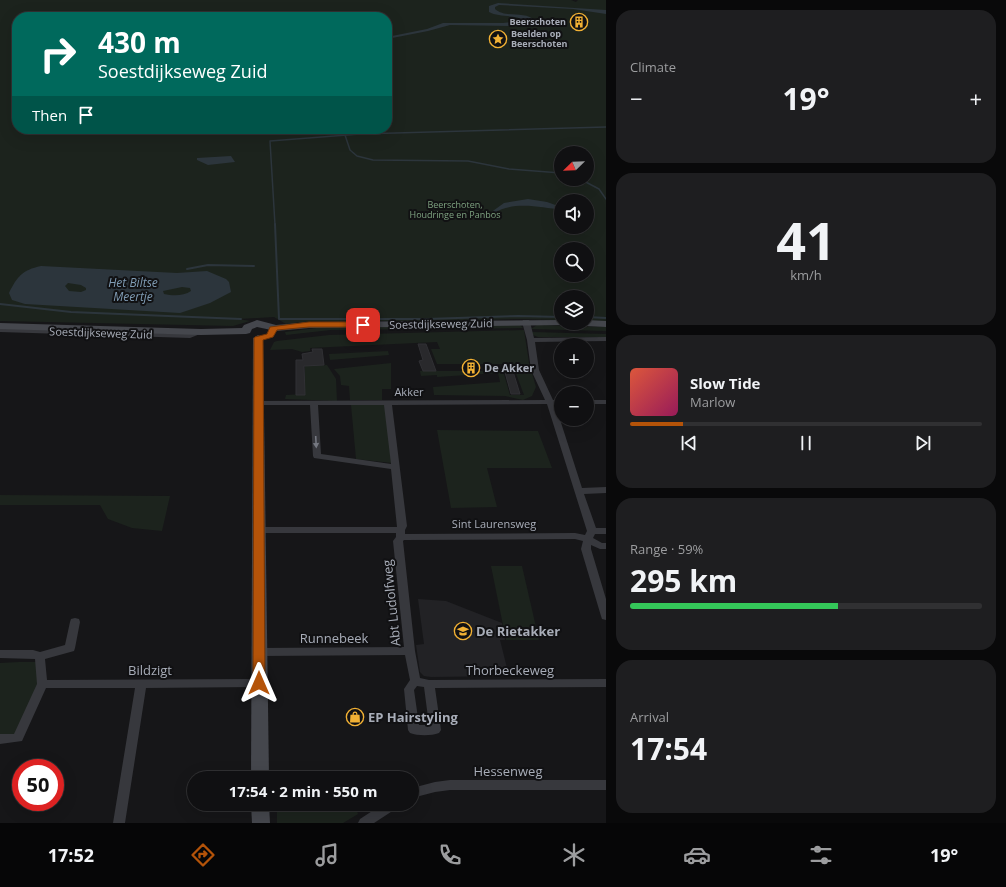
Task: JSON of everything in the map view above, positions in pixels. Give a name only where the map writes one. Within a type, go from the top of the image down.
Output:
[{"type":"main road","name":"Soestdijkseweg Zuid","points":[[0,326],[201,332],[246,331],[251,326],[261,321],[273,328],[309,325],[554,323]]},
{"type":"main road","points":[[594,324],[606,324]]},
{"type":"main road","points":[[246,331],[251,337],[258,338],[270,336],[274,331],[273,328]]},
{"type":"main road","points":[[258,338],[260,771]]},
{"type":"main road","points":[[260,811],[261,823]]},
{"type":"street","points":[[526,322],[531,340],[535,370],[550,402],[578,490],[590,535],[600,546],[606,546]]},
{"type":"street","name":"Soestdijkseweg Zuid","points":[[0,330],[190,336],[201,332]]},
{"type":"street","points":[[531,340],[606,338]]},
{"type":"street","name":"Akker","points":[[258,404],[554,402]]},
{"type":"street","points":[[594,402],[606,402]]},
{"type":"street","points":[[314,403],[317,456],[395,467]]},
{"type":"street","name":"Abt Ludolfweg","points":[[388,403],[402,526],[398,541],[410,651],[415,681],[409,689],[414,730],[435,730],[429,684]]},
{"type":"street","points":[[578,490],[606,490]]},
{"type":"street","name":"Sint Laurensweg","points":[[258,530],[575,536],[590,535]]},
{"type":"street","points":[[590,535],[606,531]]},
{"type":"street","points":[[590,535],[586,549],[605,613]]},
{"type":"street","points":[[0,654],[33,654],[40,656],[70,648],[75,622]]},
{"type":"street","name":"Runnebeek","points":[[259,652],[410,651]]},
{"type":"street","points":[[0,739],[18,738],[42,684],[40,656]]},
{"type":"street","name":"Thorbeckeweg","points":[[415,681],[429,684],[606,683]]},
{"type":"street","name":"Bildzigt","points":[[42,684],[141,685],[259,683]]},
{"type":"street","points":[[119,823],[141,685]]},
{"type":"street","name":"Hessenweg","points":[[419,791],[450,785],[606,785]]},
{"type":"street","points":[[364,823],[379,811]]},
{"type":"shaded area","name":"De Rietakker","points":[[418,599],[446,601],[502,623],[505,640],[500,640],[509,676],[424,676],[420,672],[416,645],[424,644]]},
{"type":"green space","name":"Beerschoten, Houdringe en Panbos","points":[[0,0],[571,0],[576,2],[578,0],[606,0],[606,321],[594,320],[594,290],[554,290],[554,320],[312,321],[286,324],[274,317],[239,319],[250,321],[233,326],[0,321]]},
{"type":"green space","points":[[520,325],[523,328],[331,330],[286,335],[285,332],[316,328]]},
{"type":"green space","points":[[537,325],[554,325],[554,330],[531,329]]},
{"type":"green space","points":[[594,327],[606,327],[606,331],[568,330],[594,330]]},
{"type":"green space","points":[[524,330],[529,363],[536,387],[532,396],[523,400],[505,396],[434,395],[433,387],[500,382],[498,373],[437,377],[437,375],[421,376],[420,371],[503,371],[510,395],[524,395],[515,371],[525,371],[523,364],[437,364],[431,349],[440,349],[437,342],[310,348],[310,351],[302,352],[292,349],[270,350],[274,342],[277,341],[329,335]]},
{"type":"green space","points":[[532,332],[606,334],[606,337],[538,337],[533,335]]},
{"type":"green space","points":[[388,351],[389,355],[330,360],[329,354]]},
{"type":"green space","points":[[391,363],[391,389],[382,389],[382,400],[350,400],[349,386],[341,385],[340,376],[334,369]]},
{"type":"green space","points":[[327,365],[336,379],[337,401],[285,399],[286,395],[304,394],[305,366]]},
{"type":"green space","points":[[351,405],[385,405],[392,463],[356,459]]},
{"type":"green space","points":[[437,430],[538,431],[552,468],[487,468],[497,507],[451,508]]},
{"type":"green space","points":[[0,495],[170,496],[162,531],[132,528],[108,519],[100,505],[0,505]]},
{"type":"green space","points":[[491,566],[522,566],[539,640],[506,640]]},
{"type":"green space","points":[[36,662],[40,686],[18,736],[0,736],[0,663]]},
{"type":"green space","points":[[277,811],[357,811],[358,814],[343,823],[277,823]]},
{"type":"water","points":[[498,3],[606,10],[606,14],[573,9],[499,5],[495,7],[495,9],[500,12],[505,14],[526,16],[535,21],[529,25],[515,26],[450,25],[392,38],[392,36],[427,29],[443,23],[503,23],[524,21],[517,17],[493,14],[489,12],[489,6]]},
{"type":"water","points":[[231,156],[235,162],[208,165],[197,160],[197,158]]},
{"type":"water","points":[[528,199],[554,204],[554,209],[536,206],[518,206],[490,213],[504,203]]},
{"type":"water","name":"Het Biltse Meertje","points":[[41,266],[177,273],[207,271],[226,279],[229,282],[231,292],[210,303],[180,313],[25,304],[12,300],[9,293],[18,278],[25,272]],"holes":[[[68,283],[81,285],[86,288],[86,290],[81,292],[69,291],[65,286]],[[182,287],[190,288],[191,291],[182,295],[164,294],[163,291]]]},
{"type":"building","points":[[418,344],[426,344],[436,371],[423,371],[419,361],[423,360]]},
{"type":"building","points":[[312,349],[322,349],[324,365],[304,366],[305,395],[296,395],[296,360],[303,360],[302,354],[313,352]]},
{"type":"building","points":[[503,365],[511,365],[520,394],[511,394]]},
{"type":"waterway","points":[[392,133],[606,127]]},
{"type":"waterway","points":[[345,135],[360,134]]},
{"type":"waterway","points":[[275,225],[270,141],[345,135]]},
{"type":"waterway","points":[[345,135],[350,150],[357,156],[373,160],[468,161],[509,169],[554,172]]},
{"type":"waterway","points":[[593,186],[599,189],[606,199]]},
{"type":"waterway","points":[[275,224],[279,319],[554,317]]},
{"type":"waterway","points":[[187,269],[208,265],[254,266]]},
{"type":"waterway","points":[[0,304],[71,312],[241,319]]},
{"type":"waterway","points":[[594,317],[606,318]]},
{"type":"place","name":"Beerschoten","points":[[579,22]]},
{"type":"place","name":"Beelden op Beerschoten","points":[[498,39]]},
{"type":"place","name":"De Akker","points":[[471,368]]},
{"type":"place","name":"De Rietakker","points":[[463,631]]},
{"type":"place","name":"EP Hairstyling","points":[[355,717]]},
{"type":"route","points":[[259,683],[258,338],[270,336],[274,331],[273,328],[281,327],[309,325],[363,325]]}]
